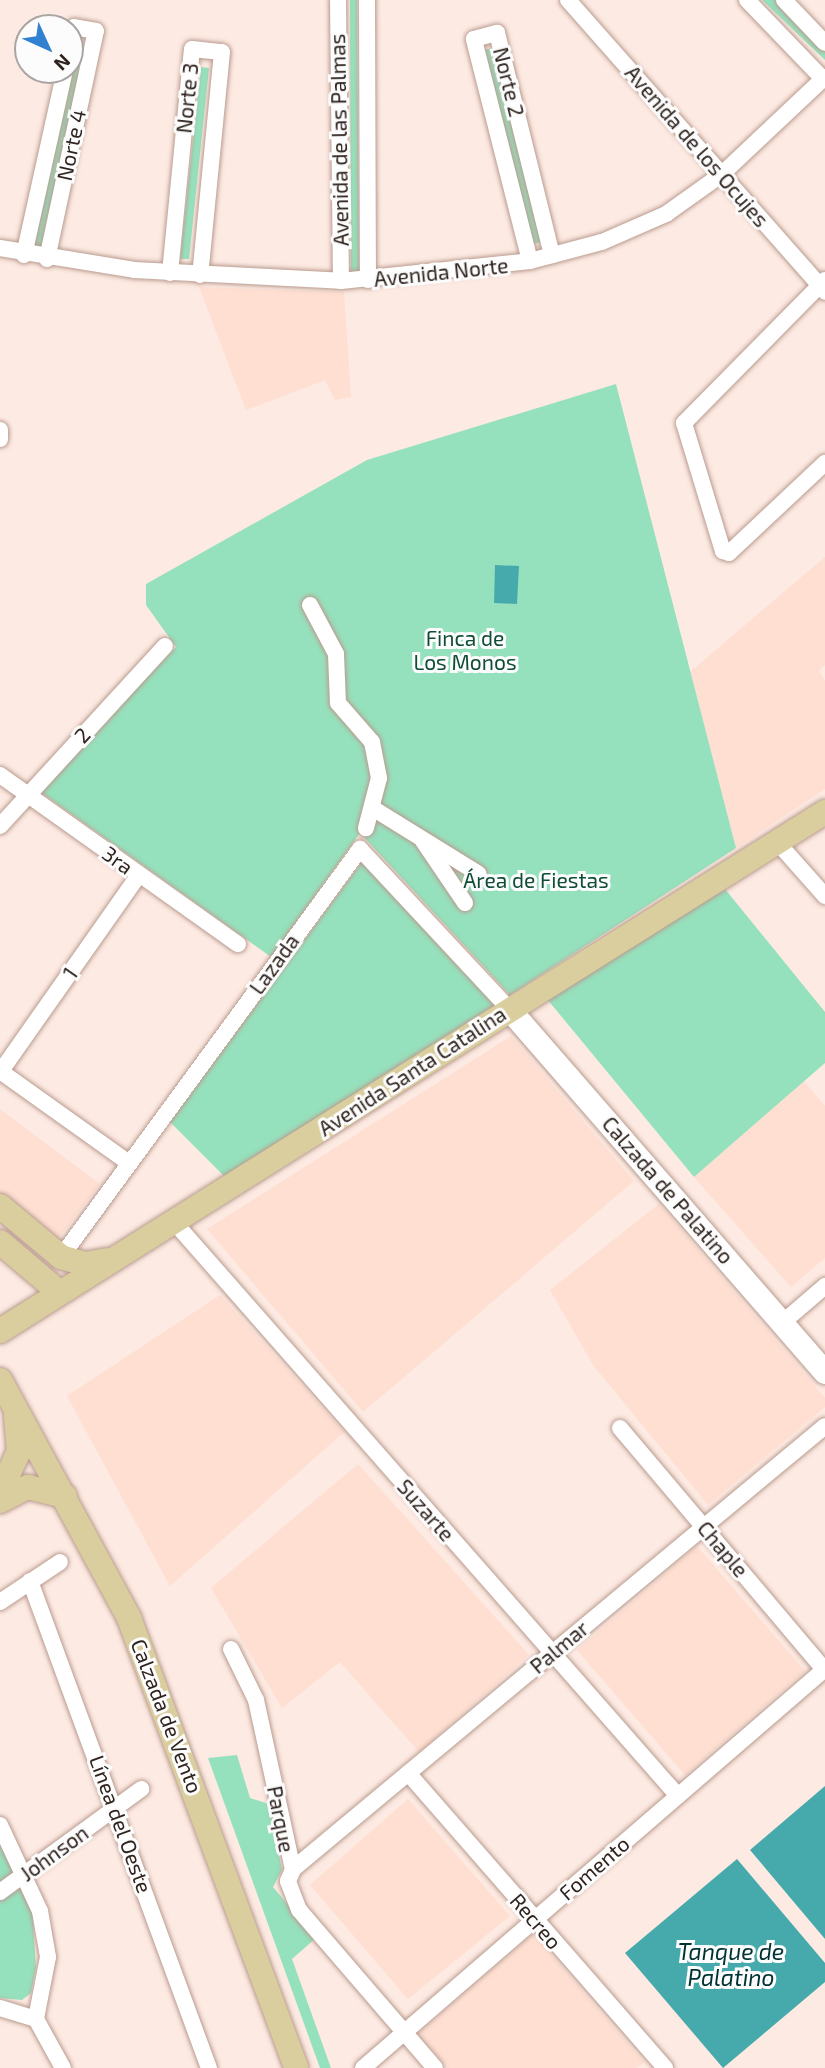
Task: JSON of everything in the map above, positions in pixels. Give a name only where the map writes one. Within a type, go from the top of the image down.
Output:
[{"type":"main road","name":"Avenida Santa Catalina","points":[[6,1327],[825,812]]},
{"type":"main road","points":[[0,1206],[61,1257],[86,1264],[116,1259]]},
{"type":"main road","points":[[0,1242],[59,1292],[65,1281],[61,1257]]},
{"type":"main road","name":"Calzada de Vento","points":[[0,1380],[129,1618],[167,1710],[296,2068]]},
{"type":"main road","points":[[0,1492],[19,1451],[14,1405]]},
{"type":"main road","points":[[0,1501],[28,1487],[65,1496]]},
{"type":"street","name":"Avenida de las Palmas","points":[[338,0],[341,281]]},
{"type":"street","name":"Avenida de las Palmas","points":[[367,0],[369,281]]},
{"type":"street","name":"Avenida de los Ocujes","points":[[568,0],[823,286]]},
{"type":"street","points":[[747,0],[824,78]]},
{"type":"street","points":[[784,0],[825,43]]},
{"type":"street","name":"Norte 4","points":[[47,259],[96,32],[84,29]]},
{"type":"street","name":"Norte 2","points":[[530,261],[474,39],[496,33],[552,255]]},
{"type":"street","name":"Norte 3","points":[[170,273],[192,50],[222,52],[200,275]]},
{"type":"street","name":"Avenida Norte","points":[[0,248],[47,259],[170,273],[341,281],[369,281],[530,261],[666,214],[722,174],[824,78]]},
{"type":"street","name":"Norte 4","points":[[24,255],[62,84]]},
{"type":"street","points":[[823,286],[684,423],[723,551],[729,553],[825,463]]},
{"type":"street","points":[[310,605],[336,654],[338,703],[372,742],[379,778],[374,809],[366,828]]},
{"type":"street","name":"2","points":[[0,826],[26,794],[165,646]]},
{"type":"street","points":[[323,711],[338,703]]},
{"type":"street","name":"3ra","points":[[0,775],[238,944]]},
{"type":"street","points":[[374,809],[478,874]]},
{"type":"street","points":[[419,836],[465,903]]},
{"type":"street","points":[[778,843],[825,896]]},
{"type":"street","name":"Lazada","points":[[61,1257],[359,849],[509,1009]]},
{"type":"street","name":"1","points":[[0,1071],[139,875]]},
{"type":"street","name":"Calzada de Palatino","points":[[509,1009],[825,1372]]},
{"type":"street","points":[[0,1071],[129,1163]]},
{"type":"street","name":"Suzarte","points":[[175,1223],[678,1796]]},
{"type":"street","points":[[782,1323],[825,1286]]},
{"type":"street","name":"Palmar","points":[[293,1869],[825,1426]]},
{"type":"street","name":"Chaple","points":[[620,1428],[825,1670]]},
{"type":"street","points":[[0,1602],[60,1562]]},
{"type":"street","name":"Línea del Oeste","points":[[30,1581],[117,1808],[209,2068]]},
{"type":"street","name":"Parque","points":[[231,1649],[256,1700],[293,1869],[288,1881],[295,1904],[435,2068]]},
{"type":"street","name":"Fomento","points":[[363,2068],[825,1670]]},
{"type":"street","name":"Recreo","points":[[408,1773],[664,2068]]},
{"type":"street","name":"Johnson","points":[[0,1892],[141,1789]]},
{"type":"street","points":[[0,1825],[26,1873],[48,1957],[36,2020],[63,2068]]},
{"type":"street","points":[[0,2008],[36,2020]]},
{"type":"shaded area","points":[[199,287],[344,292],[351,397],[335,400],[325,380],[246,410]]},
{"type":"shaded area","points":[[825,557],[825,665],[819,670],[825,681],[825,789],[736,848],[690,672]]},
{"type":"shaded area","points":[[511,1036],[634,1181],[363,1412],[207,1229]]},
{"type":"shaded area","points":[[804,1081],[825,1106],[825,1258],[791,1287],[694,1177]]},
{"type":"shaded area","points":[[0,1109],[100,1184],[59,1238],[50,1239],[0,1196]]},
{"type":"shaded area","points":[[659,1204],[825,1398],[825,1407],[708,1505],[593,1365],[550,1290]]},
{"type":"shaded area","points":[[220,1295],[344,1432],[170,1586],[67,1396]]},
{"type":"shaded area","points":[[358,1464],[529,1655],[419,1752],[340,1662],[282,1708],[211,1588]]},
{"type":"shaded area","points":[[697,1546],[805,1671],[685,1775],[577,1650]]},
{"type":"shaded area","points":[[408,1799],[510,1916],[408,1999],[310,1885]]},
{"type":"shaded area","points":[[533,1934],[644,2062],[637,2068],[448,2068],[418,2034]]},
{"type":"green space","points":[[350,0],[357,0],[359,271],[351,272]]},
{"type":"green space","points":[[762,0],[776,0],[825,51],[825,60]]},
{"type":"green space","points":[[492,48],[541,242],[533,244],[484,50]]},
{"type":"green space","points":[[201,67],[209,68],[189,259],[180,259]]},
{"type":"green space","points":[[69,84],[77,84],[41,250],[34,248]]},
{"type":"green space","name":"Finca de Los Monos","points":[[616,384],[736,848],[510,995],[360,833],[271,957],[39,791],[176,647],[146,605],[146,584],[367,460]]},
{"type":"green space","points":[[362,862],[495,1005],[227,1179],[170,1122]]},
{"type":"green space","points":[[725,889],[825,1012],[825,1063],[694,1177],[547,999]]},
{"type":"green space","points":[[237,1755],[250,1798],[269,1804],[282,1870],[273,1887],[316,1938],[292,1959],[331,2068],[320,2068],[208,1758]]},
{"type":"green space","points":[[0,1841],[32,1908],[36,1967],[31,1993],[22,2000],[0,1998]]},
{"type":"water","points":[[495,565],[519,566],[517,604],[494,603]]},
{"type":"water","name":"Tanque de Palatino","points":[[825,1786],[825,1939],[750,1850]]},
{"type":"water","name":"Tanque de Palatino","points":[[737,1859],[825,1963],[825,1982],[723,2068],[625,1953]]},
{"type":"park label","name":"Área de Fiestas","points":[[536,880]]}]
